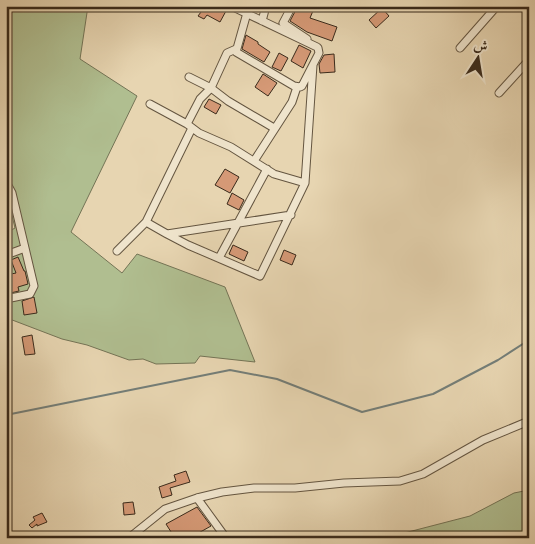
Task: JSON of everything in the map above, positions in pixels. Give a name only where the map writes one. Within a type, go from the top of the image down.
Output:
[{"type":"street","points":[[231,6],[315,46]]},
{"type":"street","points":[[262,20],[266,6]]},
{"type":"street","points":[[246,13],[236,50],[238,54],[296,88],[302,86],[319,53],[318,48],[283,23],[292,6]]},
{"type":"street","points":[[460,48],[497,6]]},
{"type":"street","points":[[117,251],[146,222],[190,126],[200,99],[210,88],[227,53],[236,50]]},
{"type":"street","points":[[499,93],[529,60]]},
{"type":"street","points":[[146,222],[167,234],[260,276],[305,183],[313,65]]},
{"type":"street","points":[[189,77],[274,128]]},
{"type":"street","points":[[254,161],[292,102],[296,88]]},
{"type":"street","points":[[150,104],[274,174],[305,183]]},
{"type":"street","points":[[219,258],[267,169]]},
{"type":"street","points":[[6,182],[12,193],[34,281],[30,294],[6,299]]},
{"type":"street","points":[[167,234],[291,215]]},
{"type":"street","points":[[6,255],[25,248]]},
{"type":"street","points":[[128,538],[165,509],[197,498],[239,489],[295,488],[413,478],[498,432],[529,421]]},
{"type":"street","points":[[197,498],[226,538]]},
{"type":"green space","points":[[6,6],[88,6],[80,59],[137,96],[71,232],[122,273],[137,254],[225,287],[255,362],[200,356],[195,363],[156,364],[143,359],[129,360],[87,345],[62,339],[7,318],[6,233],[15,228],[6,192]]},
{"type":"green space","points":[[529,490],[529,538],[385,538],[470,516],[514,493]]},
{"type":"building","points":[[191,6],[217,6],[226,11],[220,22],[207,15],[204,19],[198,16],[201,12]]},
{"type":"building","points":[[298,6],[315,6],[310,18],[337,27],[332,41],[307,32],[290,21]]},
{"type":"building","points":[[382,8],[389,16],[376,28],[369,20]]},
{"type":"building","points":[[246,35],[270,52],[264,62],[242,49]]},
{"type":"building","points":[[299,45],[311,51],[303,68],[291,61]]},
{"type":"building","points":[[279,53],[288,58],[281,71],[272,67]]},
{"type":"building","points":[[334,54],[335,72],[320,73],[319,64],[324,55]]},
{"type":"building","points":[[263,74],[277,83],[268,96],[255,87]]},
{"type":"building","points":[[209,99],[221,105],[216,114],[204,107]]},
{"type":"building","points":[[225,169],[239,177],[230,193],[215,185]]},
{"type":"building","points":[[232,193],[244,200],[239,210],[227,204]]},
{"type":"building","points":[[233,245],[248,252],[244,261],[229,254]]},
{"type":"building","points":[[284,250],[296,255],[292,265],[280,260]]},
{"type":"building","points":[[18,257],[25,271],[28,284],[18,287],[19,291],[6,294],[6,275],[16,273],[11,260]]},
{"type":"building","points":[[34,297],[37,313],[24,315],[22,301]]},
{"type":"building","points":[[32,335],[35,354],[25,355],[22,337]]},
{"type":"building","points":[[186,471],[190,482],[170,488],[172,495],[162,498],[159,487],[176,481],[174,475]]},
{"type":"building","points":[[133,502],[135,514],[124,515],[123,503]]},
{"type":"building","points":[[197,507],[211,526],[195,535],[197,538],[180,538],[177,533],[173,535],[166,524]]},
{"type":"building","points":[[42,513],[47,522],[37,526],[37,524],[32,528],[29,525],[35,520],[33,517]]},
{"type":"waterway","points":[[6,415],[230,370],[277,379],[362,412],[433,394],[498,360],[529,340]]}]
